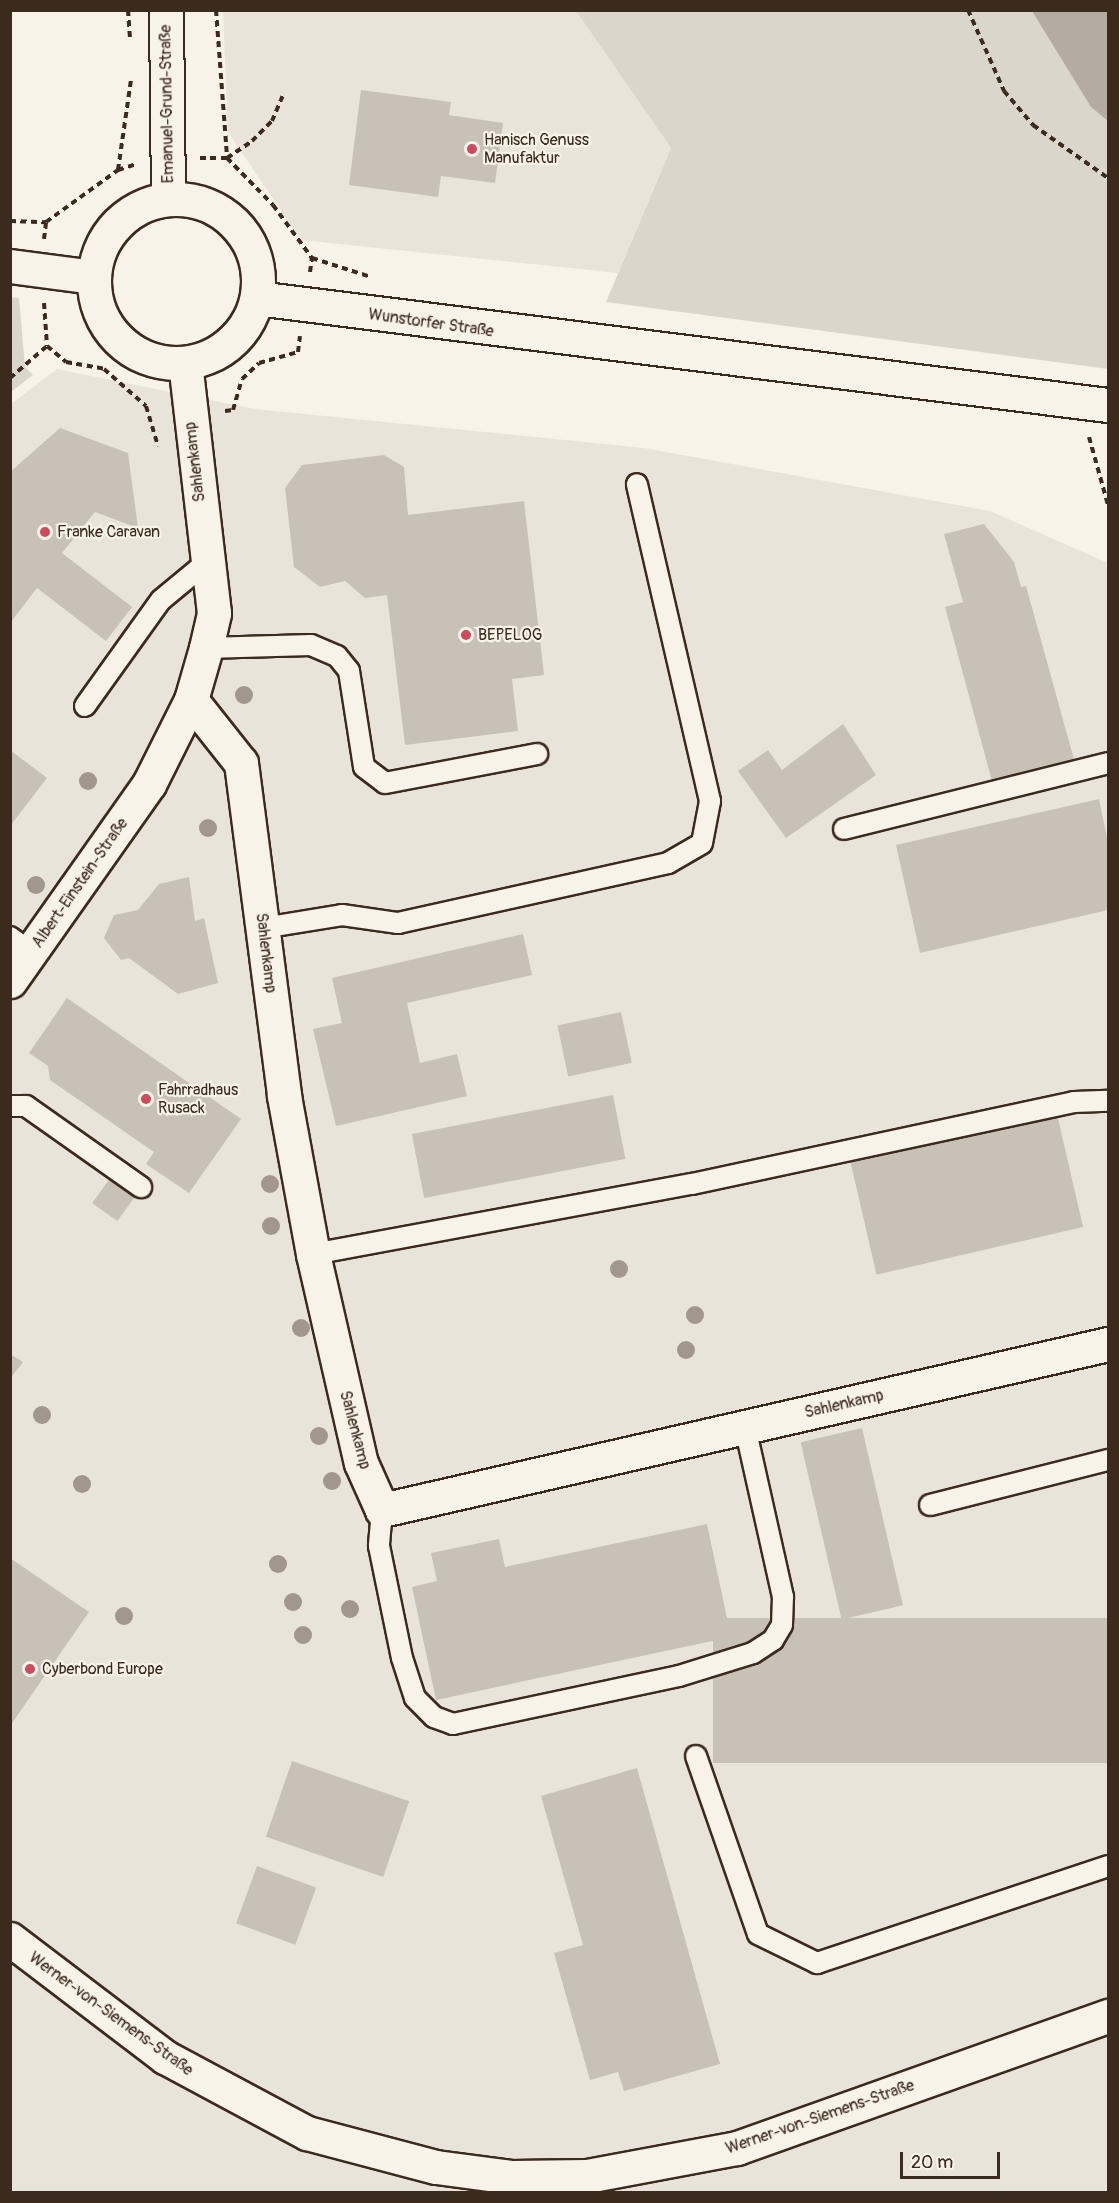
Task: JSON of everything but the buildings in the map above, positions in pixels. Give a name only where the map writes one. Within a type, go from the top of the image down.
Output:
[{"type":"street","name":"Emanuel-Grund-Straße","points":[[166,10],[168,198]]},
{"type":"street","points":[[168,198],[194,200],[238,226],[252,248],[257,298],[232,343],[185,364],[156,362],[130,350],[110,331],[97,306],[93,278],[97,254],[125,216],[168,198]]},
{"type":"street","points":[[26,268],[93,278]]},
{"type":"street","name":"Wunstorfer Straße","points":[[257,298],[605,346],[1094,404]]},
{"type":"street","name":"Sahlenkamp","points":[[149,784],[191,700],[213,613],[189,416],[185,364]]},
{"type":"street","name":"Sahlenkamp","points":[[191,700],[241,763],[284,1096],[314,1254],[361,1463],[382,1510],[1108,1344]]},
{"type":"street","name":"Albert-Einstein-Straße","points":[[10,981],[21,945],[149,784]]},
{"type":"street","name":"Werner-von-Siemens-Straße","points":[[10,1939],[165,2057],[307,2133],[436,2167],[512,2177],[587,2176],[737,2148],[1108,2016]]},
{"type":"lane","points":[[263,928],[342,915],[398,923],[668,863],[702,843],[710,801],[637,484]]},
{"type":"lane","points":[[85,706],[161,600],[207,562]]},
{"type":"lane","points":[[206,648],[311,645],[337,656],[350,671],[364,767],[386,783],[537,754]]},
{"type":"lane","points":[[844,829],[1108,763]]},
{"type":"lane","points":[[314,1254],[692,1184],[1074,1102],[1108,1101]]},
{"type":"lane","points":[[10,1106],[26,1106],[141,1187]]},
{"type":"lane","points":[[382,1510],[380,1546],[402,1658],[415,1698],[434,1717],[453,1724],[679,1676],[753,1653],[773,1640],[782,1625],[783,1597],[745,1427]]},
{"type":"lane","points":[[930,1505],[1108,1460]]},
{"type":"lane","points":[[696,1756],[758,1934],[818,1963],[1108,1866]]},
{"type":"path","points":[[128,10],[130,46]]},
{"type":"path","points":[[216,10],[227,158],[273,205],[312,258],[379,277]]},
{"type":"path","points":[[968,10],[1004,91],[1033,125],[1108,178]]},
{"type":"path","points":[[118,170],[132,70]]},
{"type":"path","points":[[10,221],[46,222],[118,170],[168,157],[227,158],[272,121],[283,95]]},
{"type":"path","points":[[153,423],[233,410],[242,379],[260,363],[298,352],[312,258]]},
{"type":"path","points":[[26,268],[47,346],[66,362],[104,369],[146,406],[153,423],[160,457]]},
{"type":"path","points":[[10,378],[47,346]]},
{"type":"path","points":[[1094,404],[1108,506]]},
{"type":"shaded area","points":[[223,11],[576,11],[671,148],[618,273],[301,240],[228,132]]},
{"type":"shaded area","points":[[576,11],[1108,11],[1108,369],[606,302],[671,148]]},
{"type":"shaded area","points":[[1032,11],[1108,11],[1108,121],[1091,107]]},
{"type":"shaded area","points":[[11,297],[19,298],[25,367],[33,375],[11,392]]},
{"type":"shaded area","points":[[57,369],[255,409],[644,448],[990,511],[1108,563],[1108,2192],[11,2192],[11,404]]},
{"type":"place","name":"Hanisch Genuss Manufaktur","points":[[472,149]]},
{"type":"place","name":"Franke Caravan","points":[[45,532]]},
{"type":"place","name":"BEPELOG","points":[[466,635]]},
{"type":"place","name":"Fahrradhaus Rusack","points":[[146,1099]]},
{"type":"place","name":"Cyberbond Europe","points":[[30,1669]]}]
